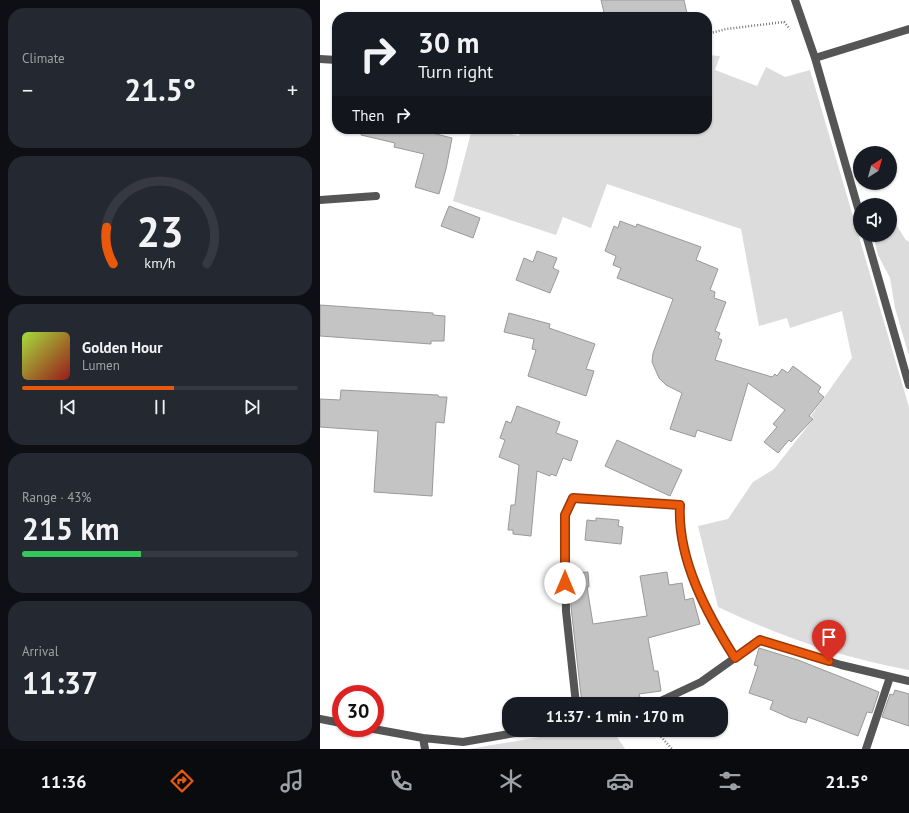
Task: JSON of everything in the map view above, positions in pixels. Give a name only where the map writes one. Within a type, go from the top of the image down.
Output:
[{"type":"street","points":[[795,0],[815,58],[855,198]]},
{"type":"street","points":[[815,58],[909,29]]},
{"type":"street","points":[[320,59],[332,60]]},
{"type":"street","points":[[320,200],[376,196]]},
{"type":"street","points":[[868,242],[909,386]]},
{"type":"street","points":[[575,697],[566,604],[565,515],[573,498],[680,505],[679,523],[689,564],[709,615],[735,658]]},
{"type":"street","points":[[669,697],[701,682],[760,640],[841,665],[909,681]]},
{"type":"street","points":[[866,749],[890,677]]},
{"type":"street","points":[[320,719],[332,721]]},
{"type":"street","points":[[384,731],[423,738],[463,742],[502,735]]},
{"type":"street","points":[[423,738],[425,749]]},
{"type":"path","points":[[712,32],[726,28],[784,22],[793,33]]},
{"type":"path","points":[[661,737],[672,749]]},
{"type":"shaded area","points":[[712,55],[720,56],[715,70],[757,86],[766,67],[785,77],[810,70],[853,216],[853,242],[861,242],[909,407],[909,670],[860,659],[812,645],[741,618],[718,607],[698,526],[728,519],[753,482],[774,469],[814,418],[811,416],[852,358],[842,311],[790,328],[787,318],[759,326],[741,229],[607,184],[591,228],[563,217],[556,235],[453,201],[471,134],[511,134],[519,136],[520,134],[712,134]]},
{"type":"shaded area","points":[[897,226],[905,239],[909,242],[909,356],[895,308],[890,278],[878,255],[875,242],[897,242]]},
{"type":"shaded area","points":[[540,737],[617,737],[625,749],[469,749]]},
{"type":"building","points":[[601,0],[684,0],[687,12],[604,12]]},
{"type":"building","points":[[436,134],[452,138],[439,194],[415,187],[424,154],[394,147],[395,143],[361,135]]},
{"type":"building","points":[[449,206],[480,218],[473,238],[441,226]]},
{"type":"building","points":[[620,221],[636,227],[637,224],[701,247],[696,260],[718,269],[710,290],[715,292],[714,298],[726,302],[715,331],[720,333],[718,338],[722,340],[715,360],[772,377],[775,374],[777,376],[782,369],[788,373],[793,366],[821,387],[818,392],[824,397],[809,416],[813,419],[791,442],[789,440],[778,453],[764,442],[777,427],[773,424],[785,410],[748,383],[731,441],[697,430],[695,437],[670,429],[682,393],[666,385],[659,378],[652,362],[653,353],[673,299],[617,278],[621,268],[613,265],[616,256],[605,251],[614,226],[618,228]]},
{"type":"building","points":[[537,251],[557,258],[553,268],[559,271],[550,293],[516,280],[524,258],[533,262]]},
{"type":"building","points":[[320,305],[433,313],[433,315],[445,316],[444,341],[431,341],[431,344],[320,336]]},
{"type":"building","points":[[509,313],[550,324],[549,328],[595,344],[586,369],[594,371],[586,396],[528,376],[536,350],[532,349],[534,339],[504,332]]},
{"type":"building","points":[[341,390],[438,395],[439,397],[447,397],[444,423],[436,422],[432,496],[374,492],[378,431],[320,427],[320,399],[340,400]]},
{"type":"building","points":[[517,406],[560,422],[556,433],[578,441],[571,461],[563,458],[556,476],[551,474],[550,476],[537,471],[531,536],[513,534],[513,530],[508,530],[511,505],[515,505],[519,465],[499,457],[505,440],[500,438],[506,421],[511,423]]},
{"type":"building","points":[[617,440],[682,470],[670,496],[605,466]]},
{"type":"building","points":[[596,518],[619,520],[618,526],[623,527],[621,544],[585,540],[587,520],[596,521]]},
{"type":"building","points":[[588,572],[589,587],[587,587],[593,624],[647,616],[640,576],[667,572],[669,585],[682,583],[685,600],[693,598],[700,624],[648,638],[654,671],[658,671],[661,691],[639,694],[640,697],[581,697],[571,607],[571,573]]},
{"type":"building","points":[[759,648],[798,660],[879,692],[872,713],[867,712],[858,736],[808,717],[806,723],[790,718],[770,709],[773,701],[749,693],[758,666],[754,665]]},
{"type":"building","points":[[895,690],[909,694],[909,726],[882,717],[890,694],[893,695]]},
{"type":"route","points":[[565,583],[565,515],[573,498],[680,505],[679,523],[689,564],[709,615],[735,658],[760,640],[829,661]]}]
